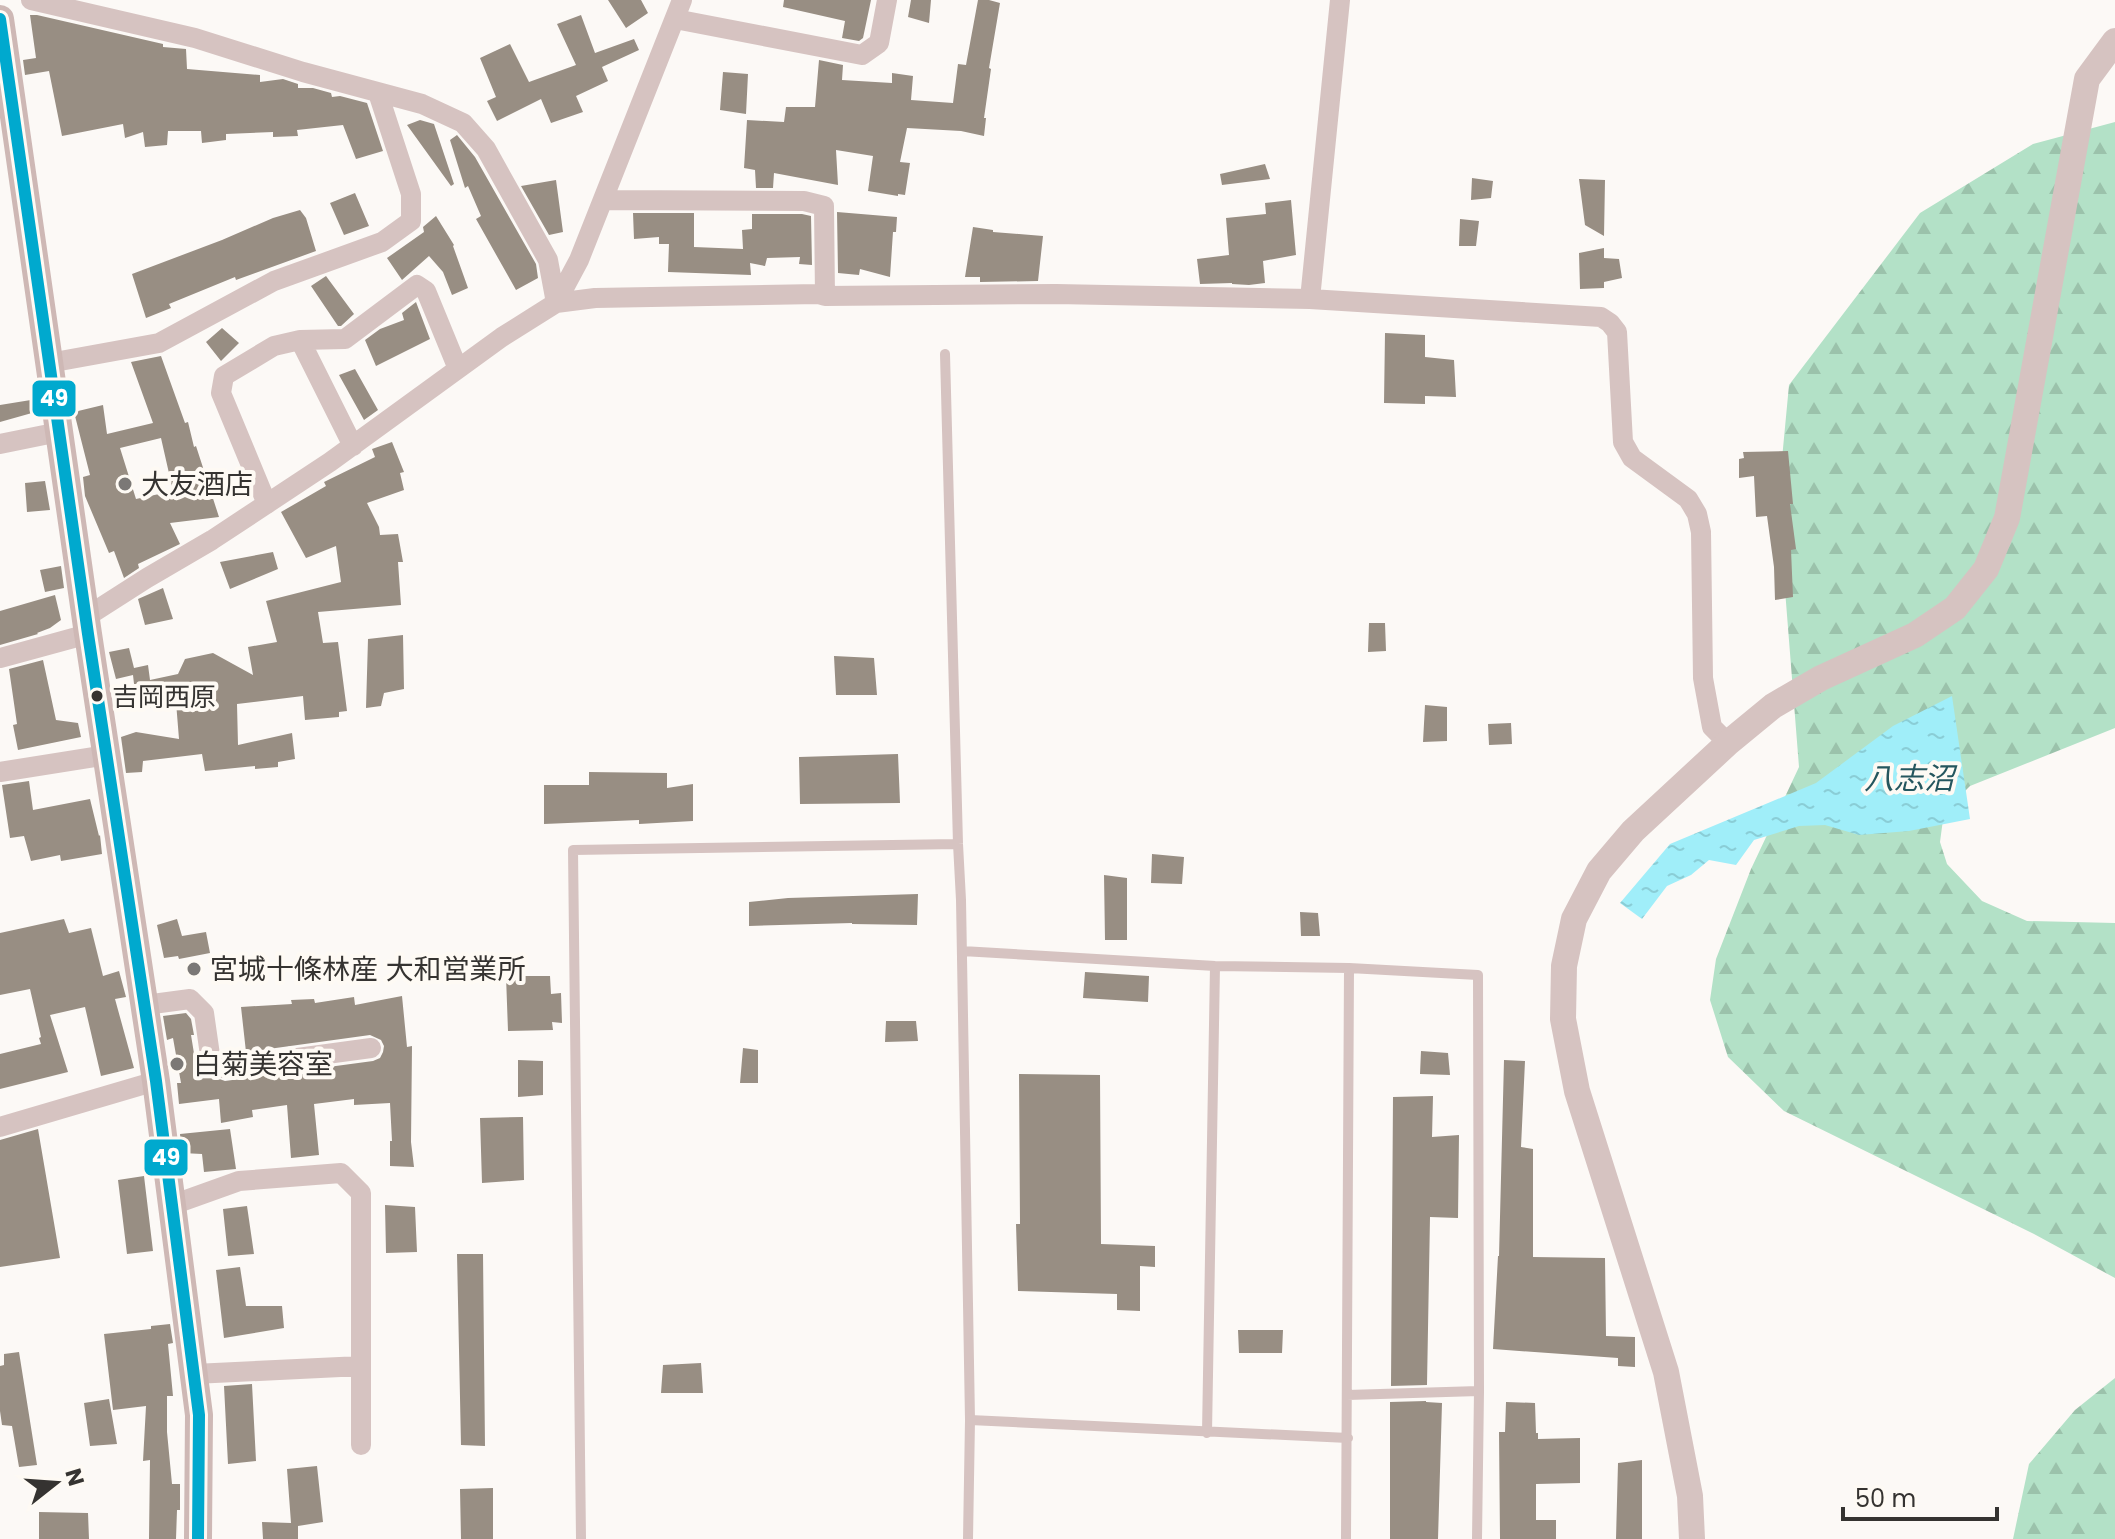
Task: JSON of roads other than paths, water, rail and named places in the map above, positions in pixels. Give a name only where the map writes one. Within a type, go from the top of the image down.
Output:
[{"type":"main road","points":[[0,19],[156,1081],[199,1415],[198,1539]]},
{"type":"street","points":[[31,0],[195,38],[303,72],[422,104],[463,123],[486,149],[548,260],[556,303]]},
{"type":"street","points":[[556,303],[579,260],[679,10],[862,55],[879,43],[887,0]]},
{"type":"street","points":[[1310,299],[1340,0]]},
{"type":"street","points":[[1692,1539],[1690,1496],[1666,1372],[1577,1091],[1563,1019],[1564,966],[1574,919],[1599,871],[1633,831],[1728,743],[1773,706],[1821,678],[1915,635],[1955,608],[1986,569],[2007,518],[2087,79],[2115,41]]},
{"type":"street","points":[[49,363],[159,343],[274,281],[382,242],[411,221],[411,194],[378,93]]},
{"type":"street","points":[[604,200],[804,201],[824,206],[825,296]]},
{"type":"street","points":[[267,504],[221,393],[224,376],[274,346],[300,340],[345,339],[417,285],[426,291],[458,369]]},
{"type":"street","points":[[0,658],[87,626],[147,578],[267,504],[353,446],[502,337],[556,303],[595,298],[818,294],[1056,294],[1310,299],[1601,317],[1610,323],[1617,332],[1619,346],[1623,442],[1632,458],[1688,499],[1697,514],[1701,532],[1703,678],[1712,727],[1728,743]]},
{"type":"street","points":[[300,340],[353,446]]},
{"type":"street","points":[[0,444],[59,432]]},
{"type":"street","points":[[0,772],[107,755]]},
{"type":"street","points":[[145,1005],[190,999],[204,1013],[211,1062],[223,1068],[371,1048]]},
{"type":"street","points":[[0,1127],[156,1081]]},
{"type":"street","points":[[172,1205],[239,1181],[341,1173],[361,1193],[361,1445]]},
{"type":"street","points":[[194,1374],[361,1366]]},
{"type":"lane","points":[[945,354],[962,951],[970,1420],[968,1539]]},
{"type":"lane","points":[[581,1539],[573,850],[958,844]]},
{"type":"lane","points":[[962,951],[1215,966],[1349,968],[1478,975],[1477,1539]]},
{"type":"lane","points":[[1207,1433],[1215,966]]},
{"type":"lane","points":[[1346,1539],[1349,968]]},
{"type":"lane","points":[[1347,1395],[1479,1391]]},
{"type":"lane","points":[[970,1420],[1348,1438]]},
{"type":"water","name":"八志沼","points":[[1952,696],[1970,819],[1909,831],[1859,835],[1825,825],[1799,826],[1754,840],[1736,865],[1709,860],[1691,875],[1667,886],[1642,919],[1620,903],[1670,844],[1816,783],[1893,726]]},
{"type":"place","name":"大友酒店","points":[[125,484]]},
{"type":"place","name":"吉岡西原","points":[[97,696]]},
{"type":"place","name":"宮城十條林産 大和営業所","points":[[194,969]]},
{"type":"place","name":"白菊美容室","points":[[177,1064]]}]
